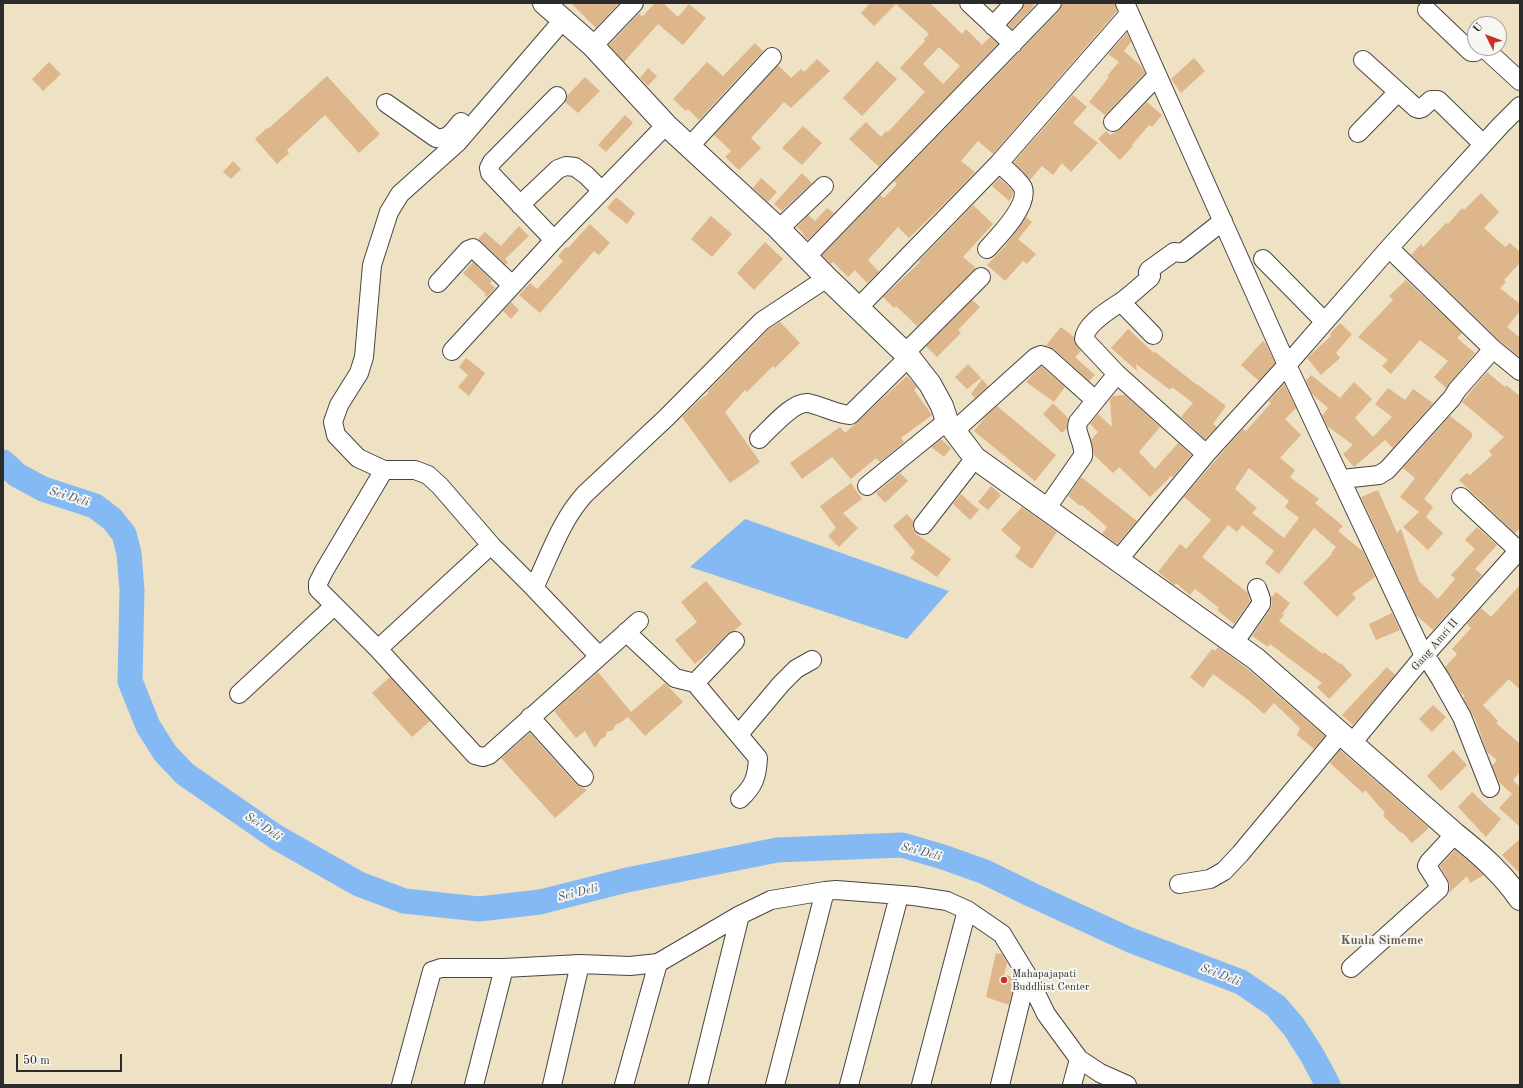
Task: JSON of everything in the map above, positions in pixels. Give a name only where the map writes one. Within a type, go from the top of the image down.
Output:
[{"type":"main road","points":[[554,12],[593,46],[666,125],[779,229],[806,258],[907,355],[930,384],[942,406],[950,426],[975,458],[1256,659],[1455,834],[1481,854],[1510,885],[1520,899]]},
{"type":"street","points":[[593,46],[634,3]]},
{"type":"street","points":[[969,3],[1013,44]]},
{"type":"street","points":[[993,26],[1014,3]]},
{"type":"street","points":[[806,258],[1052,3]]},
{"type":"street","points":[[858,308],[1000,163],[1127,8],[1288,365],[1424,656],[1440,678],[1462,717],[1490,788]]},
{"type":"street","points":[[1427,10],[1467,47]]},
{"type":"street","points":[[386,103],[436,138],[442,139],[448,137],[554,12]]},
{"type":"street","points":[[554,12],[458,142],[400,194],[389,212],[372,265],[364,357],[359,373],[338,404],[333,422],[336,435],[358,458],[384,470],[415,470],[428,475],[440,486],[491,545],[599,656]]},
{"type":"street","points":[[1493,56],[1520,81]]},
{"type":"street","points":[[690,147],[772,57]]},
{"type":"street","points":[[1363,60],[1419,109],[1431,100],[1438,100],[1483,144]]},
{"type":"street","points":[[1113,122],[1157,76]]},
{"type":"street","points":[[1358,133],[1398,92]]},
{"type":"street","points":[[554,240],[490,173],[489,168],[492,162],[557,96]]},
{"type":"street","points":[[1118,560],[1206,454],[1288,365],[1324,321],[1483,144],[1519,109]]},
{"type":"street","points":[[452,351],[554,240],[666,125]]},
{"type":"street","points":[[987,249],[1013,219],[1022,201],[1024,192],[1023,186],[1000,163]]},
{"type":"street","points":[[520,205],[558,169],[566,166],[575,167],[586,175],[602,191]]},
{"type":"street","points":[[779,229],[824,186]]},
{"type":"street","points":[[1206,454],[1118,374],[1086,343],[1084,339],[1087,330],[1110,308],[1120,302],[1150,277],[1148,272],[1149,270],[1174,252],[1182,253],[1223,221]]},
{"type":"street","points":[[438,283],[468,250],[473,248],[512,285]]},
{"type":"street","points":[[1389,248],[1493,348],[1520,371]]},
{"type":"street","points":[[1263,259],[1324,321]]},
{"type":"street","points":[[759,439],[794,406],[802,403],[808,403],[840,415],[850,415],[981,276]]},
{"type":"street","points":[[534,588],[566,520],[575,505],[585,494],[667,417],[762,321],[827,278]]},
{"type":"street","points":[[1120,302],[1153,335]]},
{"type":"street","points":[[1342,479],[1379,475],[1386,470],[1452,398],[1457,390],[1493,348]]},
{"type":"street","points":[[867,486],[950,426],[1018,373],[1036,357],[1041,355],[1047,356],[1095,400]]},
{"type":"street","points":[[1046,509],[1083,456],[1084,449],[1076,426],[1078,422],[1118,374]]},
{"type":"street","points":[[924,524],[975,458]]},
{"type":"street","points":[[384,470],[317,586],[320,592],[378,649],[475,755],[479,757],[489,755],[632,626],[675,678],[696,683],[758,758],[757,774],[748,792],[740,799]]},
{"type":"street","points":[[1461,497],[1519,550]]},
{"type":"street","points":[[378,649],[491,545]]},
{"type":"street","name":"Gang Amri II","points":[[1179,884],[1210,879],[1224,871],[1346,738],[1424,656],[1519,550]]},
{"type":"street","points":[[1234,643],[1261,603],[1256,588]]},
{"type":"street","points":[[239,694],[334,606]]},
{"type":"street","points":[[696,683],[735,641]]},
{"type":"street","points":[[739,734],[781,684],[796,669],[812,660]]},
{"type":"street","points":[[530,717],[584,777]]},
{"type":"street","points":[[1352,968],[1439,889],[1439,885],[1427,866],[1455,834]]},
{"type":"street","points":[[401,1085],[432,971],[441,968],[504,968],[580,964],[630,966],[658,963],[740,915],[771,900],[836,890],[948,901],[967,910],[1002,934],[1027,975],[1046,1014],[1079,1059],[1100,1073],[1127,1085]]},
{"type":"street","points":[[775,1085],[825,891]]},
{"type":"street","points":[[849,1085],[899,896]]},
{"type":"street","points":[[921,1085],[967,910]]},
{"type":"street","points":[[698,1085],[740,915]]},
{"type":"street","points":[[624,1085],[658,963]]},
{"type":"street","points":[[552,1085],[580,964]]},
{"type":"street","points":[[474,1085],[504,968]]},
{"type":"street","points":[[1000,1085],[1027,975]]},
{"type":"street","points":[[1072,1085],[1079,1059]]},
{"type":"water","points":[[745,519],[949,591],[907,639],[690,567]]},
{"type":"building","points":[[571,3],[619,3],[596,28]]},
{"type":"building","points":[[655,3],[663,3],[678,17],[689,4],[706,18],[683,45],[658,24],[624,62],[609,45],[639,13],[642,17]]},
{"type":"building","points":[[870,3],[930,3],[962,34],[966,29],[982,45],[990,37],[998,44],[879,167],[849,139],[866,122],[881,137],[886,131],[888,132],[925,92],[900,68],[925,41],[924,39],[929,34],[896,4],[874,26],[861,13]],"holes":[[[939,47],[960,66],[943,84],[923,64]]]},
{"type":"building","points":[[1024,3],[1031,3],[1034,6],[1012,29],[1008,25],[1022,10]]},
{"type":"building","points":[[1062,3],[1115,3],[1117,11],[993,154],[978,141],[961,161],[975,172],[959,189],[909,238],[898,227],[868,260],[879,272],[867,283],[855,270],[848,277],[833,262],[831,264],[822,255],[880,195],[884,198],[897,184],[894,181],[1060,10]]},
{"type":"building","points":[[1127,33],[1131,42],[1124,51],[1141,66],[1145,73],[1105,115],[1089,102],[1119,62],[1108,54]]},
{"type":"building","points":[[755,43],[763,51],[699,120],[688,109],[686,111],[673,99],[707,62],[723,76]]},
{"type":"building","points":[[1194,58],[1205,71],[1181,93],[1171,79]]},
{"type":"building","points":[[817,59],[830,71],[791,108],[784,102],[751,138],[761,148],[739,170],[725,157],[731,151],[714,135],[778,65],[791,78],[801,69],[804,72]]},
{"type":"building","points":[[877,61],[897,79],[862,116],[843,98]]},
{"type":"building","points":[[49,62],[61,74],[43,91],[32,79]]},
{"type":"building","points":[[648,68],[657,76],[648,86],[640,78]]},
{"type":"building","points":[[327,76],[380,134],[359,153],[325,115],[287,150],[289,153],[277,164],[255,139]]},
{"type":"building","points":[[585,77],[600,91],[578,113],[565,102],[567,96]]},
{"type":"building","points":[[1073,95],[1087,107],[1073,123],[1098,143],[1071,172],[1062,163],[1053,175],[1042,166],[1030,180],[1014,162]]},
{"type":"building","points":[[1147,102],[1162,115],[1152,127],[1149,125],[1120,160],[1098,139],[1106,131],[1110,135],[1120,130]]},
{"type":"building","points":[[625,115],[633,123],[606,152],[598,145]]},
{"type":"building","points":[[803,126],[822,143],[802,165],[782,148]]},
{"type":"building","points":[[233,161],[241,169],[231,179],[223,172]]},
{"type":"building","points":[[802,173],[812,183],[782,211],[774,204]]},
{"type":"building","points":[[761,178],[777,192],[768,202],[753,188]]},
{"type":"building","points":[[999,178],[1013,191],[1012,197],[1009,201],[992,186]]},
{"type":"building","points":[[1481,193],[1499,212],[1484,228],[1505,247],[1510,243],[1520,252],[1520,263],[1504,280],[1506,282],[1500,288],[1520,304],[1520,311],[1507,327],[1520,338],[1520,353],[1518,356],[1500,341],[1411,255],[1421,244],[1423,247],[1446,223],[1448,224],[1462,208],[1464,210]]},
{"type":"building","points":[[616,197],[635,213],[627,224],[607,208]]},
{"type":"building","points":[[973,205],[993,224],[963,257],[976,268],[917,326],[896,306],[894,308],[883,297],[920,262],[919,261]]},
{"type":"building","points":[[827,208],[834,213],[808,240],[797,227],[808,215],[815,221]]},
{"type":"building","points":[[711,216],[732,234],[712,257],[691,239]]},
{"type":"building","points":[[1026,217],[1032,222],[1018,239],[1036,254],[1027,264],[1023,261],[1005,281],[987,265],[1005,246]]},
{"type":"building","points":[[590,224],[610,243],[599,255],[594,251],[540,313],[519,295],[530,283],[537,289],[563,261],[558,256],[566,247],[568,248]]},
{"type":"building","points":[[519,226],[529,236],[505,259],[508,262],[506,265],[478,239],[485,232],[501,246]]},
{"type":"building","points":[[765,242],[783,259],[754,290],[737,273]]},
{"type":"building","points":[[473,262],[492,281],[490,283],[495,288],[487,297],[484,295],[486,294],[463,273]]},
{"type":"building","points":[[1406,280],[1462,333],[1457,338],[1475,353],[1446,388],[1434,377],[1448,361],[1420,340],[1391,374],[1382,366],[1388,360],[1358,337],[1393,300],[1389,296]]},
{"type":"building","points":[[972,300],[980,307],[958,330],[961,333],[937,357],[926,346]]},
{"type":"building","points":[[511,302],[519,310],[511,319],[503,311]]},
{"type":"building","points":[[780,322],[800,343],[775,368],[773,366],[747,392],[745,390],[725,412],[760,462],[730,483],[682,417],[697,402],[709,393],[707,392],[769,329]]},
{"type":"building","points":[[1340,323],[1352,334],[1336,353],[1340,358],[1321,375],[1307,358],[1331,336],[1330,334]]},
{"type":"building","points":[[1061,327],[1074,337],[1074,342],[1081,351],[1075,357],[1095,375],[1089,381],[1054,349],[1046,345]]},
{"type":"building","points":[[1128,329],[1154,353],[1154,351],[1226,406],[1213,424],[1217,427],[1205,439],[1181,417],[1193,403],[1172,387],[1170,390],[1136,364],[1137,371],[1111,348]]},
{"type":"building","points":[[1263,341],[1275,363],[1259,381],[1241,365]]},
{"type":"building","points":[[466,358],[485,373],[469,396],[458,387],[468,375],[459,367]]},
{"type":"building","points":[[968,364],[981,378],[967,389],[955,377]]},
{"type":"building","points":[[1041,366],[1065,387],[1054,402],[1026,382]]},
{"type":"building","points":[[1487,372],[1505,387],[1506,385],[1520,396],[1520,528],[1515,533],[1459,480],[1467,473],[1470,475],[1492,455],[1489,451],[1504,437],[1462,402]]},
{"type":"building","points":[[1311,375],[1340,398],[1354,382],[1372,399],[1355,418],[1373,437],[1392,417],[1375,404],[1388,388],[1405,400],[1413,389],[1433,403],[1393,448],[1385,440],[1354,467],[1343,454],[1353,445],[1327,426],[1322,416],[1328,408],[1312,394],[1306,381]]},
{"type":"building","points":[[907,376],[917,387],[914,390],[932,415],[901,438],[904,442],[880,462],[876,458],[851,479],[832,457],[802,479],[790,463],[840,427],[845,433]]},
{"type":"building","points":[[982,379],[988,386],[975,398],[971,394]]},
{"type":"building","points":[[1284,384],[1296,408],[1285,419],[1301,435],[1280,458],[1295,470],[1290,477],[1319,499],[1315,503],[1343,526],[1338,531],[1361,550],[1362,549],[1375,577],[1352,594],[1356,598],[1337,617],[1303,583],[1332,554],[1331,553],[1336,547],[1314,528],[1279,574],[1265,563],[1274,551],[1242,525],[1237,532],[1228,525],[1202,557],[1248,593],[1250,601],[1234,624],[1217,610],[1219,608],[1195,589],[1190,595],[1176,583],[1174,585],[1158,572],[1180,544],[1186,549],[1211,520],[1184,497],[1243,429],[1246,431],[1271,403],[1269,401]],"holes":[[[1249,468],[1289,501],[1285,507],[1299,518],[1284,538],[1252,513],[1257,508],[1235,489]]]},
{"type":"building","points":[[1125,395],[1160,427],[1139,452],[1155,469],[1178,443],[1191,455],[1173,477],[1171,476],[1150,497],[1119,467],[1113,473],[1094,455],[1091,440],[1098,432],[1090,424],[1098,414],[1112,427],[1110,400],[1113,396]]},
{"type":"building","points":[[1053,403],[1068,418],[1067,428],[1062,433],[1043,414]]},
{"type":"building","points":[[997,406],[1056,455],[1035,481],[974,431],[986,416]]},
{"type":"building","points":[[1450,416],[1472,433],[1472,437],[1424,499],[1433,507],[1426,517],[1443,533],[1428,550],[1403,527],[1419,512],[1400,497],[1415,478],[1403,468]]},
{"type":"building","points":[[941,439],[951,448],[944,457],[931,447]]},
{"type":"building","points":[[900,473],[908,481],[885,503],[876,493]]},
{"type":"building","points":[[1081,477],[1137,521],[1117,544],[1102,534],[1107,527],[1082,505],[1080,506],[1068,496]]},
{"type":"building","points":[[851,483],[862,499],[843,513],[858,528],[839,547],[828,536],[836,528],[820,506]]},
{"type":"building","points":[[991,486],[1001,495],[988,510],[978,502]]},
{"type":"building","points":[[1378,490],[1397,533],[1401,529],[1419,581],[1438,599],[1455,579],[1451,575],[1475,549],[1465,540],[1477,527],[1497,545],[1475,569],[1482,575],[1433,630],[1416,615],[1361,497]]},
{"type":"building","points":[[961,494],[979,510],[970,520],[953,504]]},
{"type":"building","points":[[1022,507],[1057,532],[1032,569],[1015,557],[1021,548],[1001,530]]},
{"type":"building","points":[[907,514],[913,521],[913,529],[916,532],[915,533],[951,559],[937,577],[910,558],[915,552],[893,526]]},
{"type":"building","points":[[706,581],[742,624],[734,631],[727,634],[715,647],[695,664],[675,640],[697,622],[681,602]]},
{"type":"building","points":[[1520,585],[1520,690],[1509,679],[1483,705],[1498,721],[1496,723],[1520,744],[1520,772],[1513,780],[1519,786],[1520,785],[1520,827],[1499,808],[1512,794],[1499,782],[1492,766],[1497,760],[1487,752],[1475,719],[1463,698],[1465,696],[1460,692],[1445,667],[1457,654],[1452,649],[1471,628],[1467,624],[1481,608],[1491,617]]},
{"type":"building","points":[[1276,592],[1290,603],[1279,621],[1323,654],[1324,652],[1340,664],[1341,663],[1352,675],[1329,699],[1317,687],[1322,683],[1270,644],[1268,647],[1252,636],[1270,610],[1272,604],[1271,598]]},
{"type":"building","points":[[1392,613],[1400,630],[1376,640],[1369,624]]},
{"type":"building","points":[[1218,647],[1250,671],[1325,736],[1314,749],[1297,735],[1300,728],[1274,703],[1264,714],[1247,699],[1213,674],[1203,688],[1190,677],[1212,649],[1215,651]]},
{"type":"building","points":[[1387,667],[1395,675],[1353,725],[1342,715]]},
{"type":"building","points":[[598,672],[631,712],[665,683],[683,702],[645,736],[628,717],[616,724],[613,730],[607,732],[605,737],[601,739],[595,748],[585,731],[576,738],[554,711]]},
{"type":"building","points":[[390,677],[430,721],[412,737],[372,693]]},
{"type":"building","points":[[1433,705],[1446,717],[1432,732],[1419,719]]},
{"type":"building","points":[[530,733],[576,784],[587,790],[555,818],[501,758]]},
{"type":"building","points":[[1340,750],[1429,828],[1412,843],[1402,832],[1401,833],[1383,816],[1385,813],[1365,790],[1363,793],[1330,763]]},
{"type":"building","points":[[1453,750],[1467,765],[1441,791],[1427,776]]},
{"type":"building","points":[[1472,792],[1501,819],[1486,837],[1458,807]]},
{"type":"building","points":[[1520,839],[1520,874],[1502,855]]},
{"type":"building","points":[[1455,850],[1484,875],[1470,883],[1467,876],[1449,893],[1450,885],[1440,866]]},
{"type":"building","name":"Mahapajapati Buddhist Center","points":[[996,953],[1002,954],[1007,963],[1004,975],[1016,977],[1009,1005],[986,997]]},
{"type":"waterway","name":"Sei Deli","points":[[3,462],[17,475],[43,489],[95,506],[112,519],[124,534],[129,553],[132,590],[130,681],[148,726],[165,753],[185,774],[276,837],[359,884],[404,901],[479,909],[540,902],[627,880],[777,850],[902,845],[943,857],[985,872],[1130,940],[1241,982],[1276,1006],[1294,1027],[1312,1055],[1328,1085]]},
{"type":"place","name":"Mahapajapati Buddhist Center","points":[[1004,980]]},
{"type":"district","name":"Kuala Simeme","points":[[1382,941]]}]
